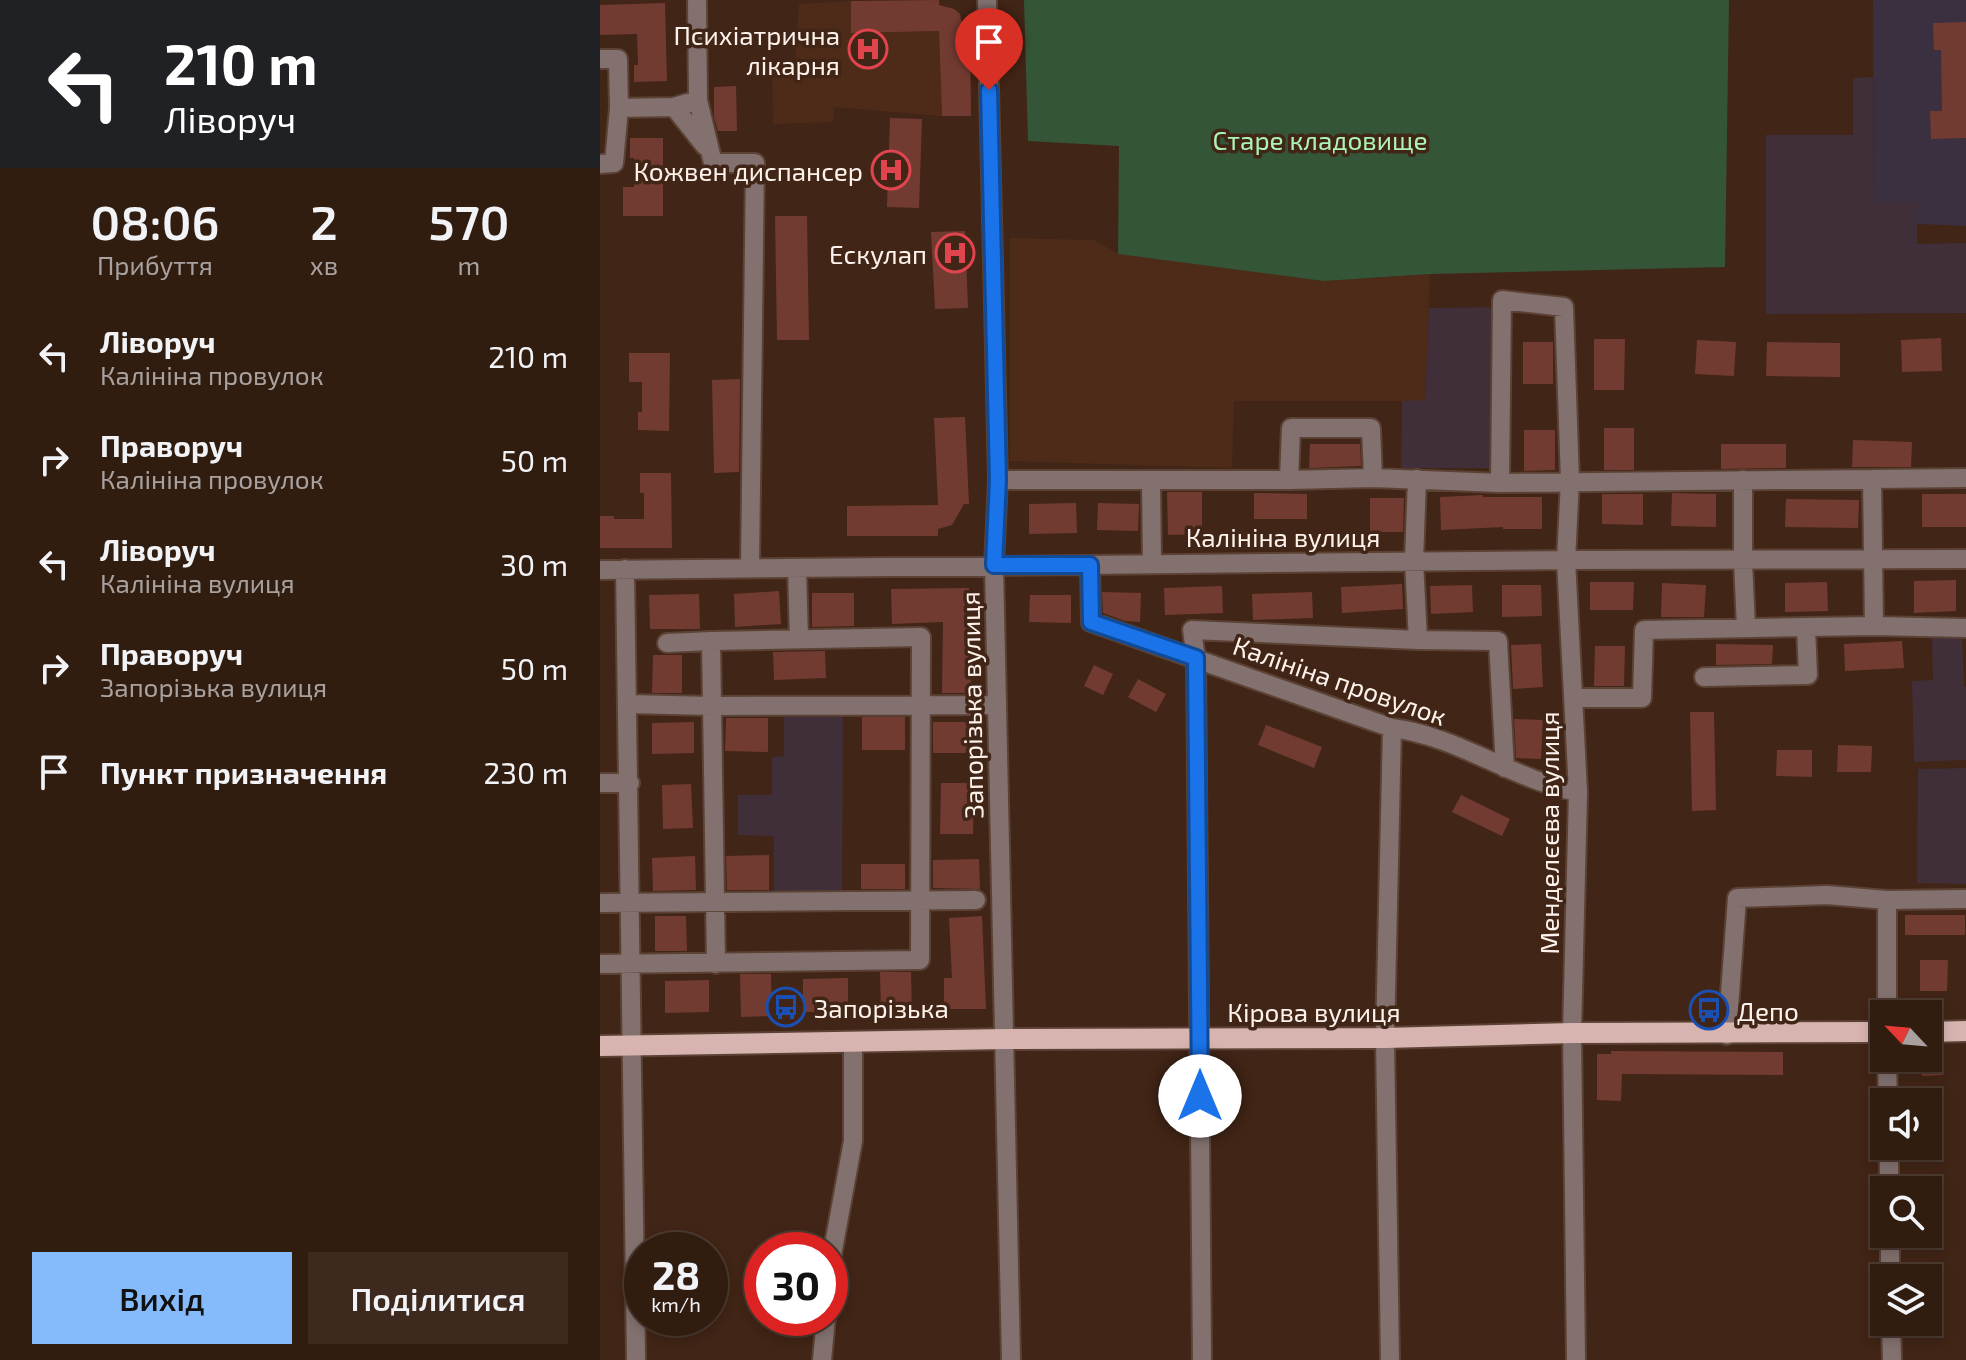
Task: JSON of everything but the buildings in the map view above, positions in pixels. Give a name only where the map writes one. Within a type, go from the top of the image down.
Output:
[{"type":"main road","points":[[1942,1032],[1966,1031]]},
{"type":"main road","name":"Кірова вулиця","points":[[600,1046],[1006,1039],[1870,1032]]},
{"type":"street","points":[[697,0],[698,100],[713,163],[755,163],[750,567]]},
{"type":"street","name":"Запорізька вулиця","points":[[987,0],[998,480],[994,565],[1011,1360]]},
{"type":"street","points":[[600,59],[618,59],[619,108],[614,163],[600,164]]},
{"type":"street","points":[[619,108],[674,107],[698,100]]},
{"type":"street","points":[[674,107],[709,151]]},
{"type":"street","name":"Менделєєва вулиця","points":[[1500,483],[1502,300],[1564,307],[1570,481],[1566,560],[1578,792],[1572,1033],[1576,1360]]},
{"type":"street","points":[[1289,480],[1291,428],[1371,428],[1373,478]]},
{"type":"street","points":[[998,480],[1373,478],[1500,483],[1966,478]]},
{"type":"street","points":[[1417,479],[1414,561],[1418,640]]},
{"type":"street","points":[[1872,479],[1874,626]]},
{"type":"street","points":[[1151,480],[1152,563]]},
{"type":"street","points":[[1743,480],[1746,628]]},
{"type":"street","name":"Калініна вулиця","points":[[600,570],[1152,563],[1966,559]]},
{"type":"street","name":"Калініна провулок","points":[[1090,565],[1091,622],[1392,728],[1419,731],[1558,789],[1578,792]]},
{"type":"street","points":[[797,568],[799,639]]},
{"type":"street","points":[[625,569],[636,1360]]},
{"type":"street","points":[[1574,698],[1642,698],[1644,630],[1874,626],[1966,628]]},
{"type":"street","points":[[1704,677],[1808,675],[1806,627]]},
{"type":"street","points":[[1202,1360],[1196,658],[1192,630],[1498,641],[1505,768]]},
{"type":"street","points":[[600,964],[920,960],[921,637],[667,643]]},
{"type":"street","points":[[711,641],[716,964]]},
{"type":"street","points":[[628,704],[997,705]]},
{"type":"street","points":[[1390,1360],[1385,1038],[1392,728]]},
{"type":"street","points":[[600,783],[630,783]]},
{"type":"street","points":[[1727,1035],[1737,898],[1827,895],[1887,900],[1966,899]]},
{"type":"street","points":[[600,903],[976,900]]},
{"type":"street","points":[[1887,900],[1887,1000]]},
{"type":"street","points":[[836,1232],[853,1141],[853,1043]]},
{"type":"street","points":[[822,1360],[824,1336]]},
{"type":"street","points":[[1891,1336],[1892,1360]]},
{"type":"shaded area","points":[[1873,0],[1966,0],[1966,226],[1917,224],[1917,202],[1874,202]]},
{"type":"shaded area","name":"Психіатрична лікарня","points":[[851,1],[852,33],[939,31],[942,116],[834,107],[833,122],[773,124],[772,68],[795,64],[799,4]]},
{"type":"shaded area","points":[[1873,77],[1874,202],[1917,202],[1917,244],[1966,243],[1966,313],[1766,314],[1766,135],[1853,135],[1853,78]]},
{"type":"shaded area","points":[[1010,238],[1094,240],[1119,254],[1324,281],[1430,274],[1425,401],[1234,401],[1232,468],[1010,461]]},
{"type":"shaded area","points":[[1510,307],[1511,468],[1401,468],[1402,401],[1425,400],[1429,308]]},
{"type":"shaded area","points":[[1962,636],[1966,760],[1914,762],[1912,681],[1933,680],[1932,637]]},
{"type":"shaded area","points":[[784,707],[843,707],[842,902],[774,901],[774,836],[738,835],[738,795],[772,795],[772,757],[784,756]]},
{"type":"shaded area","points":[[1966,768],[1966,884],[1917,883],[1918,769]]},
{"type":"green space","name":"Старе кладовище","points":[[1024,0],[1729,0],[1725,267],[1430,274],[1324,281],[1118,254],[1119,146],[1028,141]]},
{"type":"place","name":"Психіатрична лікарня","points":[[868,49]]},
{"type":"place","name":"Кожвен диспансер","points":[[891,170]]},
{"type":"place","name":"Ескулап","points":[[955,253]]},
{"type":"place","name":"Запорізька","points":[[786,1007]]},
{"type":"place","name":"Депо","points":[[1709,1010]]},
{"type":"route","points":[[989,90],[998,480],[994,565],[1090,565],[1091,622],[1196,658],[1200,1096]]}]
